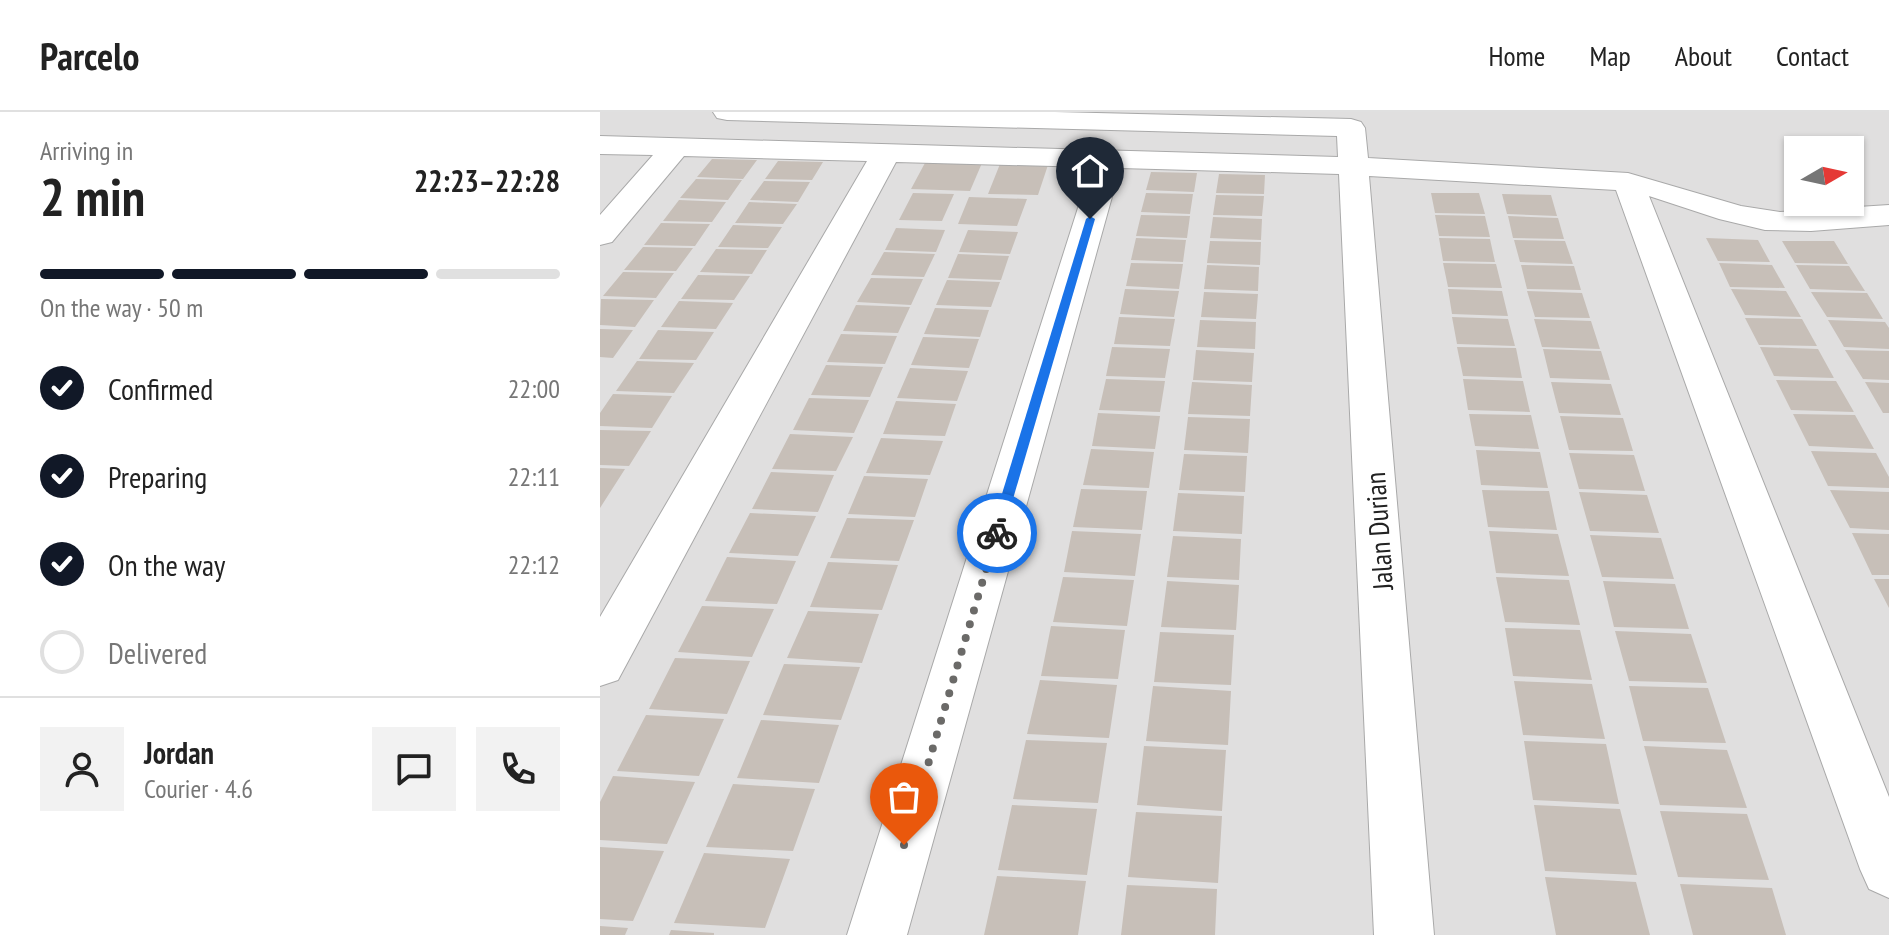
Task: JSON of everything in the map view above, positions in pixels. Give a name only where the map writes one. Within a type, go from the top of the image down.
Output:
[{"type":"street","points":[[727,112],[1357,135],[1656,187],[1736,215],[1769,221],[1885,221]]},
{"type":"street","points":[[600,145],[1108,159],[1357,135]]},
{"type":"street","name":"Jalan Durian","points":[[1357,135],[1404,935]]},
{"type":"street","points":[[600,235],[675,148]]},
{"type":"street","points":[[600,663],[887,152]]},
{"type":"street","points":[[877,935],[1108,159]]},
{"type":"street","points":[[1628,182],[1889,869]]},
{"type":"shaded area","points":[[600,112],[1889,112],[1889,935],[600,935]]},
{"type":"building","points":[[712,159],[757,160],[743,179],[697,177]]},
{"type":"building","points":[[778,161],[823,162],[812,180],[765,179]]},
{"type":"building","points":[[926,161],[982,163],[970,191],[911,189]]},
{"type":"building","points":[[1000,164],[1048,165],[1038,195],[988,194]]},
{"type":"building","points":[[1151,172],[1197,173],[1194,192],[1146,190]]},
{"type":"building","points":[[1219,174],[1265,175],[1264,194],[1216,193]]},
{"type":"building","points":[[696,179],[742,180],[728,200],[680,198]]},
{"type":"building","points":[[764,181],[810,182],[798,202],[750,200]]},
{"type":"building","points":[[913,193],[954,194],[942,221],[899,220]]},
{"type":"building","points":[[1146,193],[1193,194],[1190,214],[1141,212]]},
{"type":"building","points":[[1431,193],[1479,193],[1485,214],[1435,213]]},
{"type":"building","points":[[1502,194],[1551,195],[1557,216],[1507,214]]},
{"type":"building","points":[[1216,195],[1264,196],[1262,216],[1213,215]]},
{"type":"building","points":[[969,197],[1027,199],[1017,226],[958,224]]},
{"type":"building","points":[[679,200],[726,202],[712,222],[663,221]]},
{"type":"building","points":[[749,202],[797,204],[783,224],[735,223]]},
{"type":"building","points":[[1141,215],[1190,216],[1187,238],[1136,236]]},
{"type":"building","points":[[1435,215],[1485,216],[1490,237],[1439,236]]},
{"type":"building","points":[[1508,216],[1558,218],[1564,239],[1513,238]]},
{"type":"building","points":[[1213,217],[1262,219],[1261,240],[1210,238]]},
{"type":"building","points":[[661,223],[710,224],[695,246],[644,245]]},
{"type":"building","points":[[733,225],[782,227],[768,248],[718,247]]},
{"type":"building","points":[[896,228],[945,230],[936,252],[885,250]]},
{"type":"building","points":[[968,230],[1018,232],[1010,254],[959,252]]},
{"type":"building","points":[[1136,238],[1186,240],[1183,262],[1131,260]]},
{"type":"building","points":[[1439,238],[1490,239],[1495,262],[1443,261]]},
{"type":"building","points":[[1706,238],[1758,240],[1770,262],[1718,261]]},
{"type":"building","points":[[1514,240],[1565,241],[1573,264],[1520,262]]},
{"type":"building","points":[[1210,241],[1261,242],[1260,265],[1207,263]]},
{"type":"building","points":[[1782,241],[1834,241],[1848,264],[1795,263]]},
{"type":"building","points":[[643,247],[693,248],[676,271],[624,270]]},
{"type":"building","points":[[716,249],[767,250],[752,274],[700,272]]},
{"type":"building","points":[[884,252],[935,254],[924,277],[871,275]]},
{"type":"building","points":[[958,254],[1009,256],[1001,280],[948,278]]},
{"type":"building","points":[[1131,263],[1183,264],[1179,289],[1126,286]]},
{"type":"building","points":[[1443,263],[1496,264],[1502,288],[1448,287]]},
{"type":"building","points":[[1719,263],[1772,265],[1785,288],[1730,287]]},
{"type":"building","points":[[1207,265],[1259,267],[1258,291],[1204,289]]},
{"type":"building","points":[[1521,265],[1574,266],[1581,290],[1527,289]]},
{"type":"building","points":[[1796,265],[1849,266],[1865,291],[1810,289]]},
{"type":"building","points":[[623,272],[674,273],[656,298],[603,296]]},
{"type":"building","points":[[698,275],[750,276],[734,300],[681,299]]},
{"type":"building","points":[[871,278],[923,279],[911,305],[857,302]]},
{"type":"building","points":[[947,280],[1000,282],[991,307],[936,305]]},
{"type":"building","points":[[1125,289],[1179,291],[1174,317],[1120,314]]},
{"type":"building","points":[[1448,289],[1502,291],[1508,316],[1452,314]]},
{"type":"building","points":[[1731,289],[1786,291],[1801,317],[1745,315]]},
{"type":"building","points":[[1527,291],[1582,293],[1590,318],[1535,317]]},
{"type":"building","points":[[1204,292],[1258,294],[1256,319],[1201,317]]},
{"type":"building","points":[[1811,292],[1867,293],[1883,319],[1827,317]]},
{"type":"building","points":[[601,299],[654,300],[635,327],[600,325]]},
{"type":"building","points":[[679,301],[733,303],[716,329],[661,327]]},
{"type":"building","points":[[856,305],[910,307],[898,333],[843,331]]},
{"type":"building","points":[[935,308],[989,310],[980,337],[924,334]]},
{"type":"building","points":[[1119,317],[1175,319],[1170,346],[1114,344]]},
{"type":"building","points":[[1452,317],[1508,319],[1515,346],[1457,344]]},
{"type":"building","points":[[1745,318],[1802,319],[1817,346],[1759,345]]},
{"type":"building","points":[[1534,319],[1591,321],[1600,349],[1542,347]]},
{"type":"building","points":[[1200,320],[1256,322],[1255,349],[1197,347]]},
{"type":"building","points":[[1828,320],[1885,322],[1889,328],[1889,349],[1844,347]]},
{"type":"building","points":[[600,329],[633,330],[613,358],[600,357]]},
{"type":"building","points":[[658,330],[714,332],[696,360],[639,359]]},
{"type":"building","points":[[841,334],[897,336],[885,364],[827,362]]},
{"type":"building","points":[[923,337],[979,339],[969,368],[911,365]]},
{"type":"building","points":[[1112,347],[1170,349],[1165,378],[1106,376]]},
{"type":"building","points":[[1457,347],[1516,348],[1522,378],[1463,376]]},
{"type":"building","points":[[1760,347],[1818,349],[1834,378],[1774,376]]},
{"type":"building","points":[[1543,349],[1601,351],[1610,380],[1550,378]]},
{"type":"building","points":[[1196,350],[1254,353],[1252,382],[1193,380]]},
{"type":"building","points":[[1845,350],[1889,351],[1889,380],[1863,379]]},
{"type":"building","points":[[637,361],[694,363],[674,393],[616,391]]},
{"type":"building","points":[[826,365],[883,367],[870,397],[811,395]]},
{"type":"building","points":[[910,368],[968,371],[957,401],[897,398]]},
{"type":"building","points":[[1106,379],[1165,381],[1160,412],[1099,410]]},
{"type":"building","points":[[1463,379],[1523,381],[1530,412],[1468,410]]},
{"type":"building","points":[[1776,380],[1836,381],[1854,412],[1791,410]]},
{"type":"building","points":[[1192,382],[1252,385],[1250,416],[1188,414]]},
{"type":"building","points":[[1551,382],[1611,384],[1621,415],[1559,413]]},
{"type":"building","points":[[1865,382],[1889,383],[1889,413],[1883,413]]},
{"type":"building","points":[[613,394],[672,396],[652,428],[600,426],[600,413]]},
{"type":"building","points":[[809,398],[869,400],[854,433],[793,430]]},
{"type":"building","points":[[896,401],[956,404],[945,436],[883,434]]},
{"type":"building","points":[[1098,413],[1160,416],[1155,449],[1092,446]]},
{"type":"building","points":[[1469,414],[1531,415],[1539,449],[1475,446]]},
{"type":"building","points":[[1793,414],[1855,415],[1874,449],[1809,446]]},
{"type":"building","points":[[1560,416],[1623,418],[1633,451],[1569,450]]},
{"type":"building","points":[[1188,417],[1250,419],[1248,453],[1184,450]]},
{"type":"building","points":[[600,430],[651,431],[629,466],[600,465]]},
{"type":"building","points":[[790,434],[853,437],[836,471],[772,469]]},
{"type":"building","points":[[881,438],[943,441],[930,475],[866,473]]},
{"type":"building","points":[[1091,449],[1154,452],[1149,488],[1083,485]]},
{"type":"building","points":[[1476,450],[1540,452],[1548,488],[1481,485]]},
{"type":"building","points":[[1811,451],[1876,453],[1889,477],[1889,488],[1828,486]]},
{"type":"building","points":[[1569,453],[1634,455],[1645,491],[1579,489]]},
{"type":"building","points":[[1184,454],[1247,456],[1245,492],[1179,490]]},
{"type":"building","points":[[600,468],[625,469],[600,508]]},
{"type":"building","points":[[771,472],[834,475],[818,512],[752,509]]},
{"type":"building","points":[[864,476],[928,479],[915,517],[848,514]]},
{"type":"building","points":[[1081,489],[1147,491],[1142,530],[1073,527]]},
{"type":"building","points":[[1482,490],[1549,491],[1557,530],[1488,527]]},
{"type":"building","points":[[1830,490],[1889,492],[1889,530],[1850,528]]},
{"type":"building","points":[[1579,492],[1647,495],[1659,533],[1590,531]]},
{"type":"building","points":[[1178,493],[1244,496],[1242,534],[1173,531]]},
{"type":"building","points":[[750,513],[816,516],[798,556],[729,553]]},
{"type":"building","points":[[847,518],[914,520],[899,561],[830,558]]},
{"type":"building","points":[[1072,531],[1141,534],[1135,576],[1064,572]]},
{"type":"building","points":[[1489,531],[1558,534],[1569,576],[1496,573]]},
{"type":"building","points":[[1852,533],[1889,534],[1889,575],[1872,575]]},
{"type":"building","points":[[1590,535],[1661,538],[1674,579],[1602,577]]},
{"type":"building","points":[[1173,536],[1241,539],[1239,580],[1167,577]]},
{"type":"building","points":[[727,557],[796,561],[777,604],[705,601]]},
{"type":"building","points":[[828,562],[898,565],[882,610],[810,607]]},
{"type":"building","points":[[1063,577],[1134,580],[1127,626],[1053,622]]},
{"type":"building","points":[[1496,577],[1569,580],[1580,625],[1505,622]]},
{"type":"building","points":[[1874,579],[1889,579],[1889,608]]},
{"type":"building","points":[[1167,581],[1239,585],[1236,630],[1161,627]]},
{"type":"building","points":[[1603,581],[1675,584],[1689,629],[1614,627]]},
{"type":"building","points":[[702,606],[774,609],[752,657],[678,652]]},
{"type":"building","points":[[808,611],[879,614],[862,663],[787,658]]},
{"type":"building","points":[[1051,626],[1125,630],[1118,679],[1041,676]]},
{"type":"building","points":[[1505,628],[1580,630],[1592,680],[1513,676]]},
{"type":"building","points":[[1615,631],[1691,634],[1707,683],[1629,681]]},
{"type":"building","points":[[1160,632],[1234,635],[1231,685],[1154,682]]},
{"type":"building","points":[[675,658],[750,661],[727,714],[649,709]]},
{"type":"building","points":[[784,664],[860,667],[841,720],[763,715]]},
{"type":"building","points":[[1040,680],[1117,685],[1109,738],[1027,734]]},
{"type":"building","points":[[1514,681],[1592,684],[1605,739],[1523,735]]},
{"type":"building","points":[[1153,686],[1231,691],[1228,745],[1146,741]]},
{"type":"building","points":[[1629,686],[1708,688],[1726,743],[1643,741]]},
{"type":"building","points":[[646,715],[724,719],[699,776],[617,771]]},
{"type":"building","points":[[761,720],[839,725],[819,783],[737,778]]},
{"type":"building","points":[[1026,740],[1107,743],[1098,803],[1013,799]]},
{"type":"building","points":[[1524,741],[1606,744],[1619,804],[1533,800]]},
{"type":"building","points":[[1144,746],[1226,750],[1222,811],[1137,805]]},
{"type":"building","points":[[1644,746],[1727,750],[1747,808],[1660,805]]},
{"type":"building","points":[[613,776],[695,782],[667,844],[600,840],[600,802]]},
{"type":"building","points":[[733,784],[815,789],[793,851],[706,847]]},
{"type":"building","points":[[1012,805],[1097,809],[1087,875],[998,870]]},
{"type":"building","points":[[1534,805],[1620,809],[1637,875],[1545,871]]},
{"type":"building","points":[[1660,811],[1747,814],[1769,880],[1678,877]]},
{"type":"building","points":[[1136,812],[1222,816],[1218,883],[1128,877]]},
{"type":"building","points":[[600,847],[664,851],[633,921],[600,919]]},
{"type":"building","points":[[704,853],[790,859],[765,928],[674,923]]},
{"type":"building","points":[[997,876],[1086,881],[1078,935],[984,935]]},
{"type":"building","points":[[1545,877],[1636,882],[1650,935],[1556,935]]},
{"type":"building","points":[[1680,884],[1772,888],[1786,935],[1693,935]]},
{"type":"building","points":[[1127,885],[1217,889],[1215,935],[1121,935]]},
{"type":"building","points":[[600,926],[628,928],[625,935],[600,935]]},
{"type":"building","points":[[671,930],[714,933],[714,935],[669,935]]},
{"type":"way so far","points":[[904,845],[997,533]]},
{"type":"route","points":[[997,533],[1090,219]]}]
